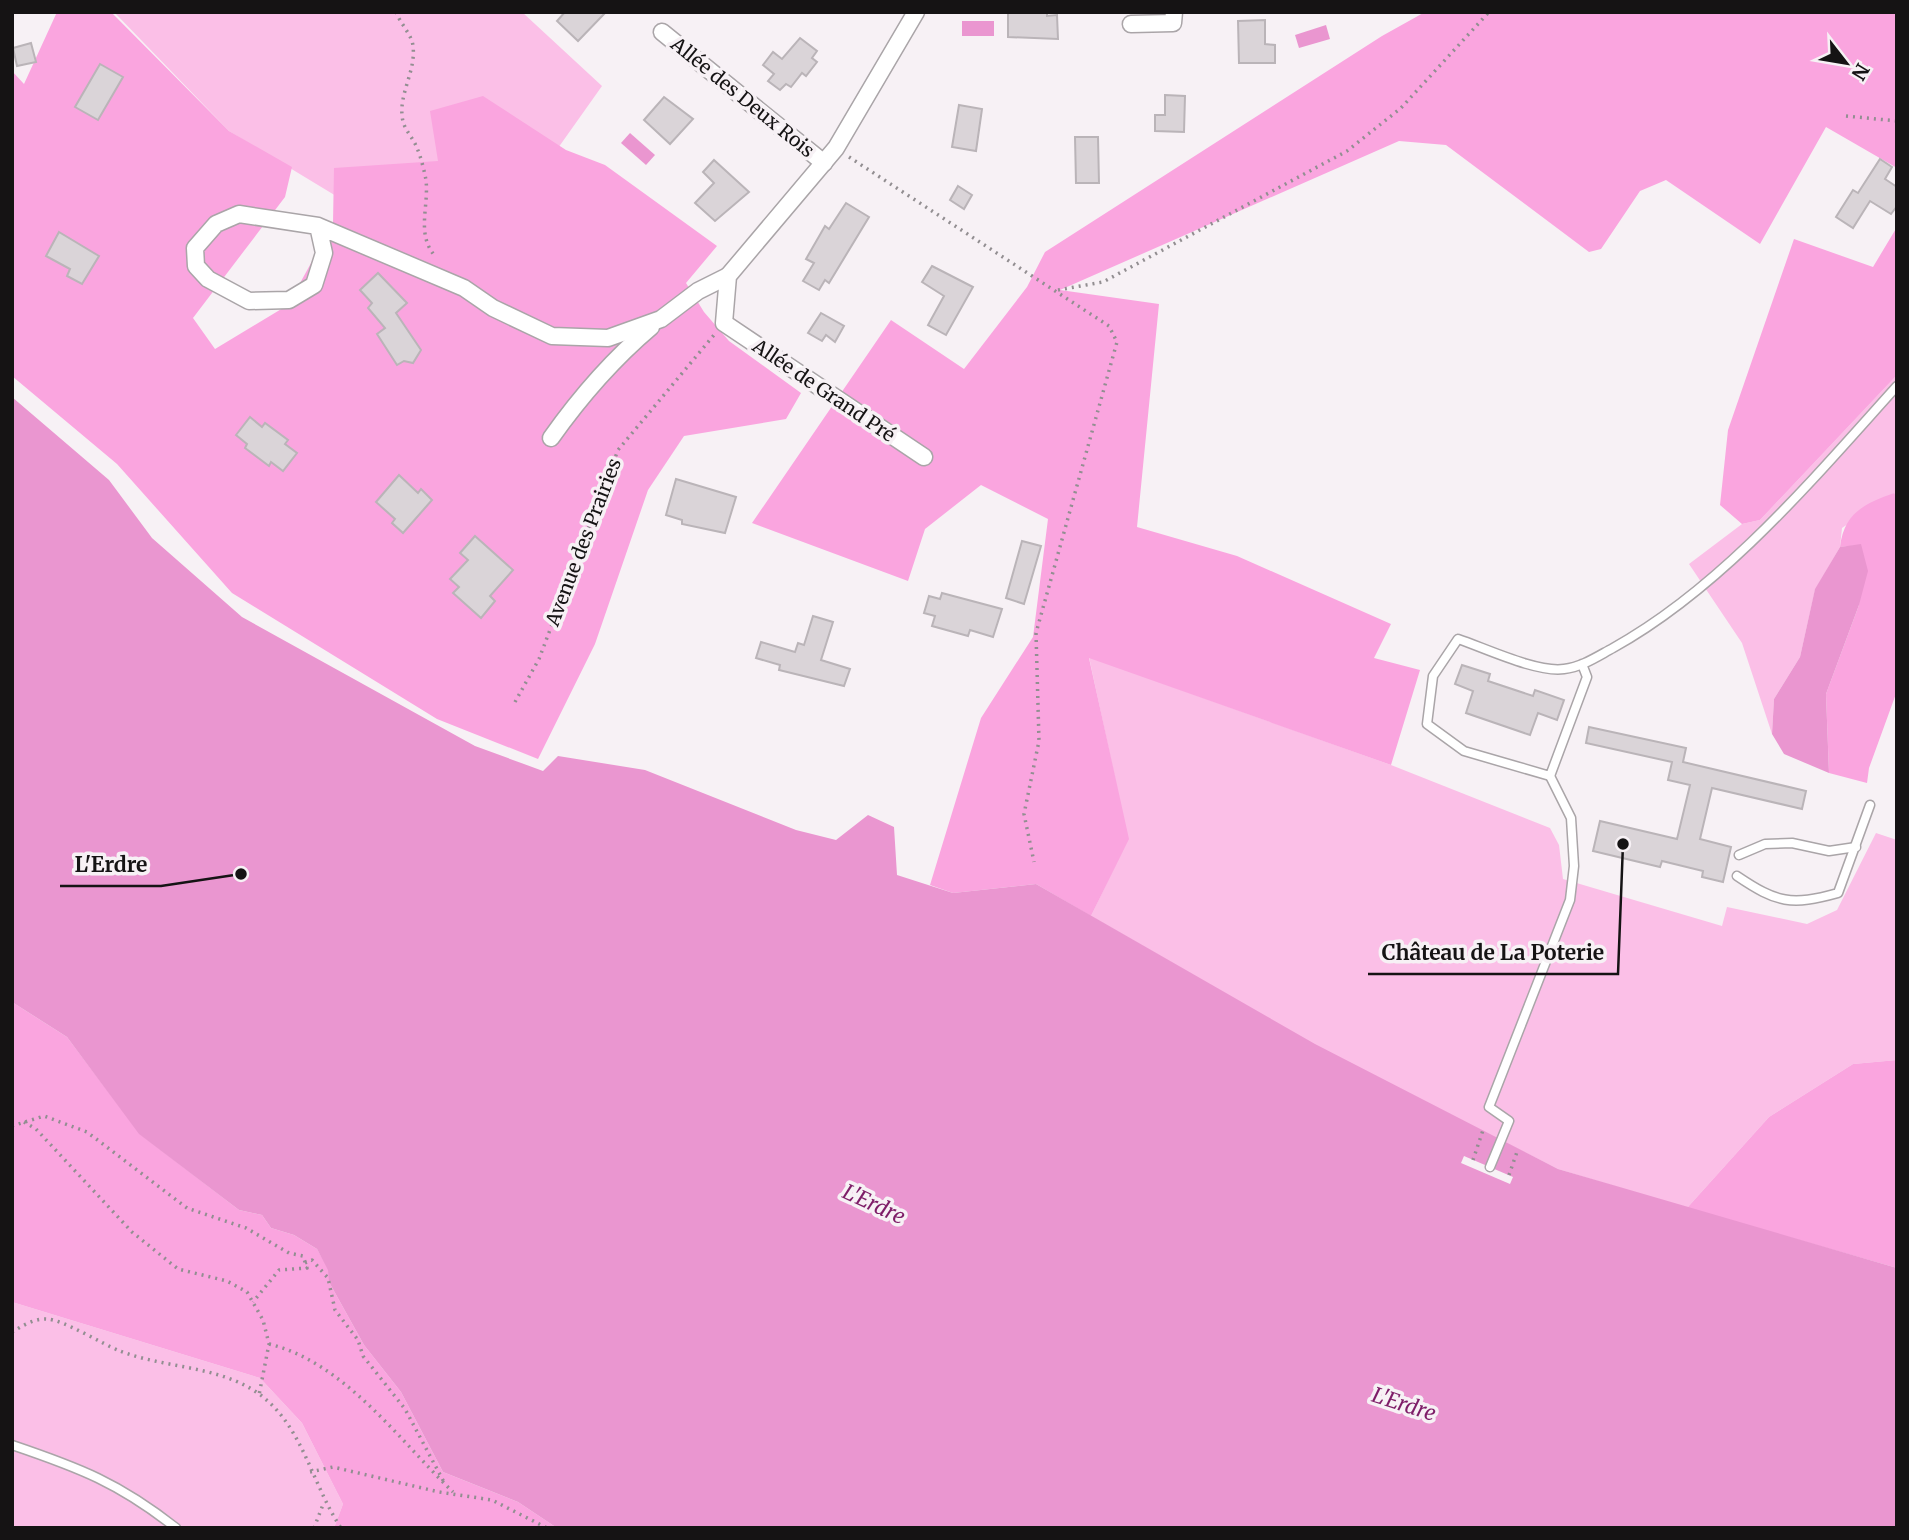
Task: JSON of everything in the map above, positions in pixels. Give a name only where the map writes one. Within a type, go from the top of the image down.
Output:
[{"type":"street","points":[[551,438],[575,403],[626,348],[698,291],[729,276],[836,148],[916,12]]},
{"type":"street","points":[[1131,24],[1173,23],[1174,12]]},
{"type":"street","name":"Allée des Deux Rois","points":[[662,32],[824,163]]},
{"type":"street","points":[[318,226],[324,253],[314,285],[289,300],[249,301],[208,279],[196,266],[195,248],[216,224],[239,214],[318,226],[464,288],[493,308],[552,335],[608,338],[661,319]]},
{"type":"street","points":[[724,323],[729,276]]},
{"type":"street","name":"Allée de Grand Pré","points":[[724,323],[924,457]]},
{"type":"lane","points":[[1550,776],[1464,751],[1427,724],[1433,676],[1458,639],[1552,670],[1582,664],[1636,635],[1696,590],[1823,468],[1897,386]]},
{"type":"lane","points":[[1490,1167],[1509,1121],[1489,1107],[1570,900],[1574,866],[1571,818],[1550,776],[1587,677],[1582,664]]},
{"type":"lane","points":[[1737,876],[1766,896],[1804,903],[1838,893],[1870,805]]},
{"type":"lane","points":[[1739,855],[1765,844],[1792,843],[1829,851],[1856,847]]},
{"type":"lane","points":[[12,1445],[83,1469],[136,1496],[176,1528]]},
{"type":"path","points":[[396,12],[413,43],[412,73],[401,110],[404,129],[417,146],[425,177],[428,205],[423,232],[426,246],[441,262]]},
{"type":"path","points":[[1058,290],[1103,282],[1347,151],[1401,108],[1489,12]]},
{"type":"path","points":[[1846,116],[1897,121]]},
{"type":"path","points":[[836,148],[1026,273],[1058,290],[1109,326],[1117,342],[1036,633],[1039,741],[1024,814],[1034,862]]},
{"type":"path","name":"Avenue des Prairies","points":[[515,702],[540,659],[618,450],[724,323]]},
{"type":"path","points":[[12,1126],[44,1116],[87,1132],[187,1208],[246,1228],[289,1253],[303,1256],[307,1268],[279,1270],[253,1303]]},
{"type":"path","points":[[22,1121],[36,1129],[132,1232],[178,1269],[227,1281],[247,1292],[264,1320],[269,1344],[259,1395]]},
{"type":"path","points":[[1473,1160],[1483,1130]]},
{"type":"path","points":[[1508,1175],[1518,1149]]},
{"type":"path","points":[[305,1263],[312,1260],[328,1278],[335,1310],[358,1340],[363,1356],[405,1409],[445,1484]]},
{"type":"path","points":[[12,1332],[24,1324],[47,1319],[151,1362],[208,1370],[238,1382],[259,1395],[286,1422],[302,1445],[310,1472],[340,1528]]},
{"type":"path","points":[[269,1344],[293,1350],[371,1405],[455,1493]]},
{"type":"path","points":[[310,1472],[333,1468],[439,1492],[492,1500],[547,1528]]},
{"type":"path","points":[[314,1528],[324,1502]]},
{"type":"shaded area","points":[[57,12],[111,12],[229,131],[292,167],[285,197],[193,318],[215,349],[288,305],[333,223],[334,168],[438,161],[430,111],[483,96],[566,150],[605,165],[717,246],[686,283],[704,312],[729,341],[801,393],[786,419],[684,436],[648,490],[595,644],[538,759],[437,719],[232,593],[117,464],[12,376],[12,71],[24,84]]},
{"type":"shaded area","points":[[114,12],[522,12],[602,86],[546,165],[473,279],[229,131]]},
{"type":"shaded area","points":[[1425,12],[1897,12],[1897,168],[1826,127],[1760,244],[1666,180],[1640,191],[1601,249],[1589,252],[1446,145],[1399,141],[1060,290],[1159,304],[1137,527],[1237,556],[1391,624],[1374,658],[1420,670],[1391,765],[1089,658],[1129,839],[1091,916],[1036,884],[953,893],[930,885],[981,718],[1033,637],[1048,519],[981,485],[925,529],[908,581],[752,523],[891,320],[964,369],[1027,287],[1045,252],[1382,36]]},
{"type":"shaded area","points":[[1897,227],[1897,375],[1760,520],[1742,524],[1720,505],[1728,430],[1794,239],[1873,267]]},
{"type":"shaded area","points":[[1897,375],[1897,495],[1894,493],[1842,528],[1840,547],[1815,590],[1800,657],[1774,699],[1772,734],[1742,643],[1689,564],[1742,524],[1760,520]]},
{"type":"shaded area","points":[[1894,493],[1897,495],[1897,691],[1869,768],[1867,783],[1829,773],[1826,694],[1859,605],[1861,545],[1840,547],[1842,535],[1857,511]]},
{"type":"shaded area","points":[[1089,657],[1391,765],[1550,828],[1559,845],[1563,879],[1722,926],[1727,907],[1807,924],[1837,910],[1876,833],[1897,840],[1897,1060],[1853,1064],[1769,1117],[1687,1208],[1558,1169],[1315,1045],[1091,916],[1128,839]]},
{"type":"shaded area","points":[[12,1002],[67,1037],[140,1134],[239,1210],[262,1215],[271,1228],[294,1235],[317,1249],[329,1270],[329,1282],[364,1345],[401,1392],[443,1472],[518,1502],[557,1528],[334,1528],[343,1504],[302,1423],[260,1378],[12,1302]]},
{"type":"shaded area","points":[[1897,1060],[1897,1268],[1687,1208],[1769,1117],[1853,1064]]},
{"type":"shaded area","points":[[12,1302],[260,1378],[302,1423],[343,1504],[334,1528],[12,1528]]},
{"type":"water","points":[[962,21],[994,21],[994,36],[962,36]]},
{"type":"water","points":[[1326,25],[1330,39],[1299,48],[1295,35]]},
{"type":"water","points":[[630,133],[655,155],[646,165],[621,143]]},
{"type":"water","name":"L'Erdre","points":[[12,397],[109,480],[152,538],[242,617],[475,746],[543,771],[558,756],[645,770],[796,830],[836,840],[868,815],[894,827],[897,875],[953,893],[1036,884],[1315,1044],[1558,1169],[1897,1268],[1897,1528],[557,1528],[518,1502],[443,1472],[401,1392],[364,1345],[329,1282],[328,1270],[317,1249],[294,1235],[271,1228],[262,1215],[239,1210],[139,1134],[67,1037],[12,1002]]},
{"type":"water","points":[[1861,544],[1868,571],[1859,605],[1826,694],[1829,773],[1784,754],[1772,734],[1774,699],[1800,657],[1815,589],[1840,547]]},
{"type":"pier","points":[[1464,1156],[1513,1177],[1510,1184],[1461,1163]]},
{"type":"building","points":[[565,12],[606,12],[578,41],[557,21]]},
{"type":"building","points":[[1008,12],[1047,12],[1047,16],[1057,15],[1058,39],[1008,37]]},
{"type":"building","points":[[1265,20],[1265,44],[1275,45],[1275,63],[1239,63],[1238,21]]},
{"type":"building","points":[[800,38],[817,51],[812,58],[817,62],[806,76],[802,73],[791,87],[786,84],[780,90],[768,81],[774,74],[763,65],[773,52],[782,59]]},
{"type":"building","points":[[31,43],[36,62],[17,66],[13,48]]},
{"type":"building","points":[[100,64],[123,77],[98,120],[75,107]]},
{"type":"building","points":[[1165,95],[1185,96],[1184,132],[1155,131],[1155,115],[1165,115]]},
{"type":"building","points":[[664,97],[693,119],[670,144],[644,120]]},
{"type":"building","points":[[959,105],[982,109],[976,151],[952,147]]},
{"type":"building","points":[[1075,137],[1098,137],[1099,183],[1076,183]]},
{"type":"building","points":[[1880,159],[1892,167],[1885,179],[1897,187],[1897,206],[1891,214],[1870,201],[1853,228],[1836,217],[1853,190],[1858,193]]},
{"type":"building","points":[[714,160],[749,192],[715,221],[695,203],[714,183],[703,172]]},
{"type":"building","points":[[958,186],[972,195],[964,209],[950,200]]},
{"type":"building","points":[[846,203],[869,217],[829,283],[825,280],[819,290],[803,281],[814,263],[806,259],[825,226],[829,229]]},
{"type":"building","points":[[59,232],[99,256],[82,284],[67,276],[70,269],[46,256]]},
{"type":"building","points":[[932,266],[973,287],[946,335],[928,325],[944,296],[922,282]]},
{"type":"building","points":[[378,273],[407,303],[396,313],[421,350],[413,363],[404,361],[397,365],[377,334],[385,328],[368,308],[372,303],[360,290]]},
{"type":"building","points":[[821,313],[844,326],[835,342],[826,335],[822,341],[808,333]]},
{"type":"building","points":[[250,417],[262,427],[265,423],[288,440],[285,444],[297,453],[283,471],[271,462],[269,466],[245,448],[247,444],[236,435]]},
{"type":"building","points":[[399,475],[418,493],[421,489],[432,500],[403,533],[392,523],[395,519],[376,502]]},
{"type":"building","points":[[676,479],[736,497],[725,533],[682,524],[682,520],[666,515]]},
{"type":"building","points":[[475,536],[513,570],[490,596],[495,601],[481,618],[453,593],[459,587],[450,579],[468,560],[460,553]]},
{"type":"building","points":[[1022,541],[1041,546],[1024,604],[1006,598]]},
{"type":"building","points":[[942,593],[1002,609],[993,637],[970,630],[968,636],[932,626],[935,616],[924,613],[929,596],[940,599]]},
{"type":"building","points":[[813,616],[833,622],[821,660],[850,669],[844,686],[779,670],[780,665],[756,658],[761,642],[795,652],[798,643],[804,645]]},
{"type":"building","points":[[1462,665],[1490,674],[1488,681],[1533,696],[1535,690],[1564,700],[1557,720],[1538,713],[1530,735],[1466,713],[1473,691],[1455,684]]},
{"type":"building","points":[[1589,727],[1686,748],[1683,762],[1806,791],[1802,809],[1712,788],[1700,839],[1731,847],[1723,882],[1702,877],[1703,871],[1662,861],[1660,867],[1593,851],[1600,821],[1677,839],[1690,785],[1668,780],[1672,762],[1586,743]]},
{"type":"place","name":"Château de La Poterie","points":[[1623,844]]},
{"type":"place","name":"L'Erdre","points":[[241,874]]}]
